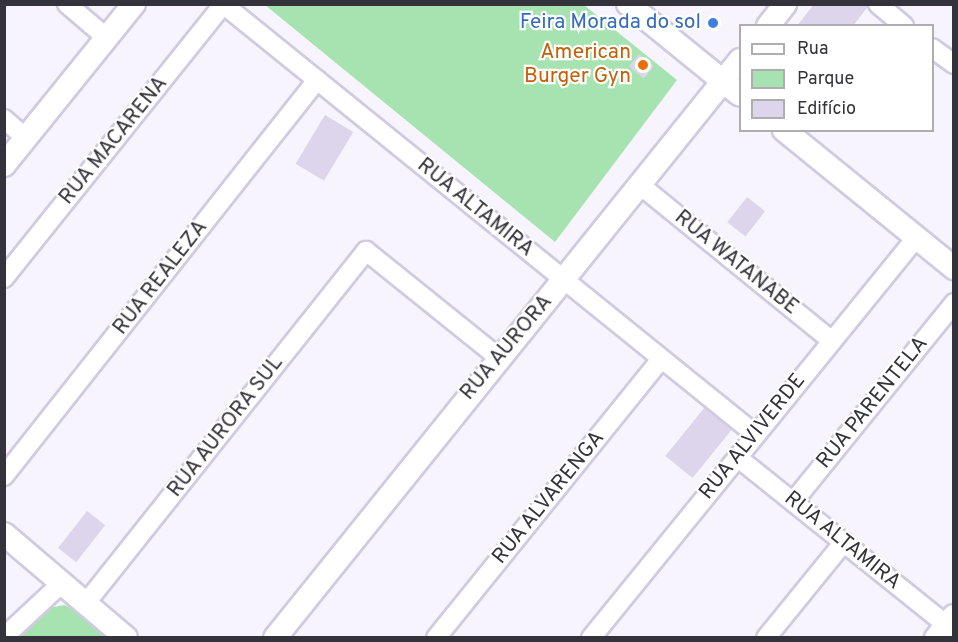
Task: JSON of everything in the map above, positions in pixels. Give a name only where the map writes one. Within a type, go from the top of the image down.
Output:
[{"type":"street","points":[[67,4],[106,38]]},
{"type":"street","points":[[4,165],[134,4]]},
{"type":"street","points":[[628,4],[732,88]]},
{"type":"street","points":[[770,24],[786,4]]},
{"type":"street","points":[[878,4],[902,24]]},
{"type":"street","name":"RUA ALTAMIRA","points":[[223,5],[755,434]]},
{"type":"street","name":"RUA MACARENA","points":[[4,278],[223,5]]},
{"type":"street","points":[[934,49],[954,64]]},
{"type":"street","name":"RUA AURORA","points":[[275,638],[498,357],[564,280],[640,184],[732,88],[739,66]]},
{"type":"street","name":"RUA REALEZA","points":[[4,476],[317,80]]},
{"type":"street","points":[[4,119],[26,138]]},
{"type":"street","points":[[786,132],[954,268]]},
{"type":"street","name":"RUA WATANABE","points":[[640,184],[832,341]]},
{"type":"street","name":"RUA ALVIVERDE","points":[[591,638],[916,238]]},
{"type":"street","name":"RUA AURORA SUL","points":[[86,603],[366,251],[498,357]]},
{"type":"street","name":"RUA PARENTELA","points":[[793,502],[954,303]]},
{"type":"street","name":"RUA ALVARENGA","points":[[436,638],[662,359]]},
{"type":"street","name":"RUA ALTAMIRA","points":[[737,457],[946,626]]},
{"type":"street","points":[[4,534],[126,638]]},
{"type":"street","points":[[766,638],[844,542]]},
{"type":"street","points":[[4,637],[62,583]]},
{"type":"green space","points":[[265,5],[584,5],[677,80],[555,242]]},
{"type":"green space","points":[[64,605],[76,610],[109,638],[15,638],[44,609]]},
{"type":"building","points":[[814,4],[870,4],[855,24],[799,24]]},
{"type":"building","points":[[639,54],[654,66],[644,78],[629,66]]},
{"type":"building","points":[[325,115],[353,132],[324,181],[296,164]]},
{"type":"building","points":[[747,197],[765,211],[745,236],[727,222]]},
{"type":"building","points":[[705,407],[732,429],[693,478],[665,456]]},
{"type":"building","points":[[87,511],[105,525],[76,562],[58,548]]},
{"type":"place","name":"Feira Morada do sol","points":[[713,23]]},
{"type":"place","name":"American Burger Gyn","points":[[643,65]]}]
